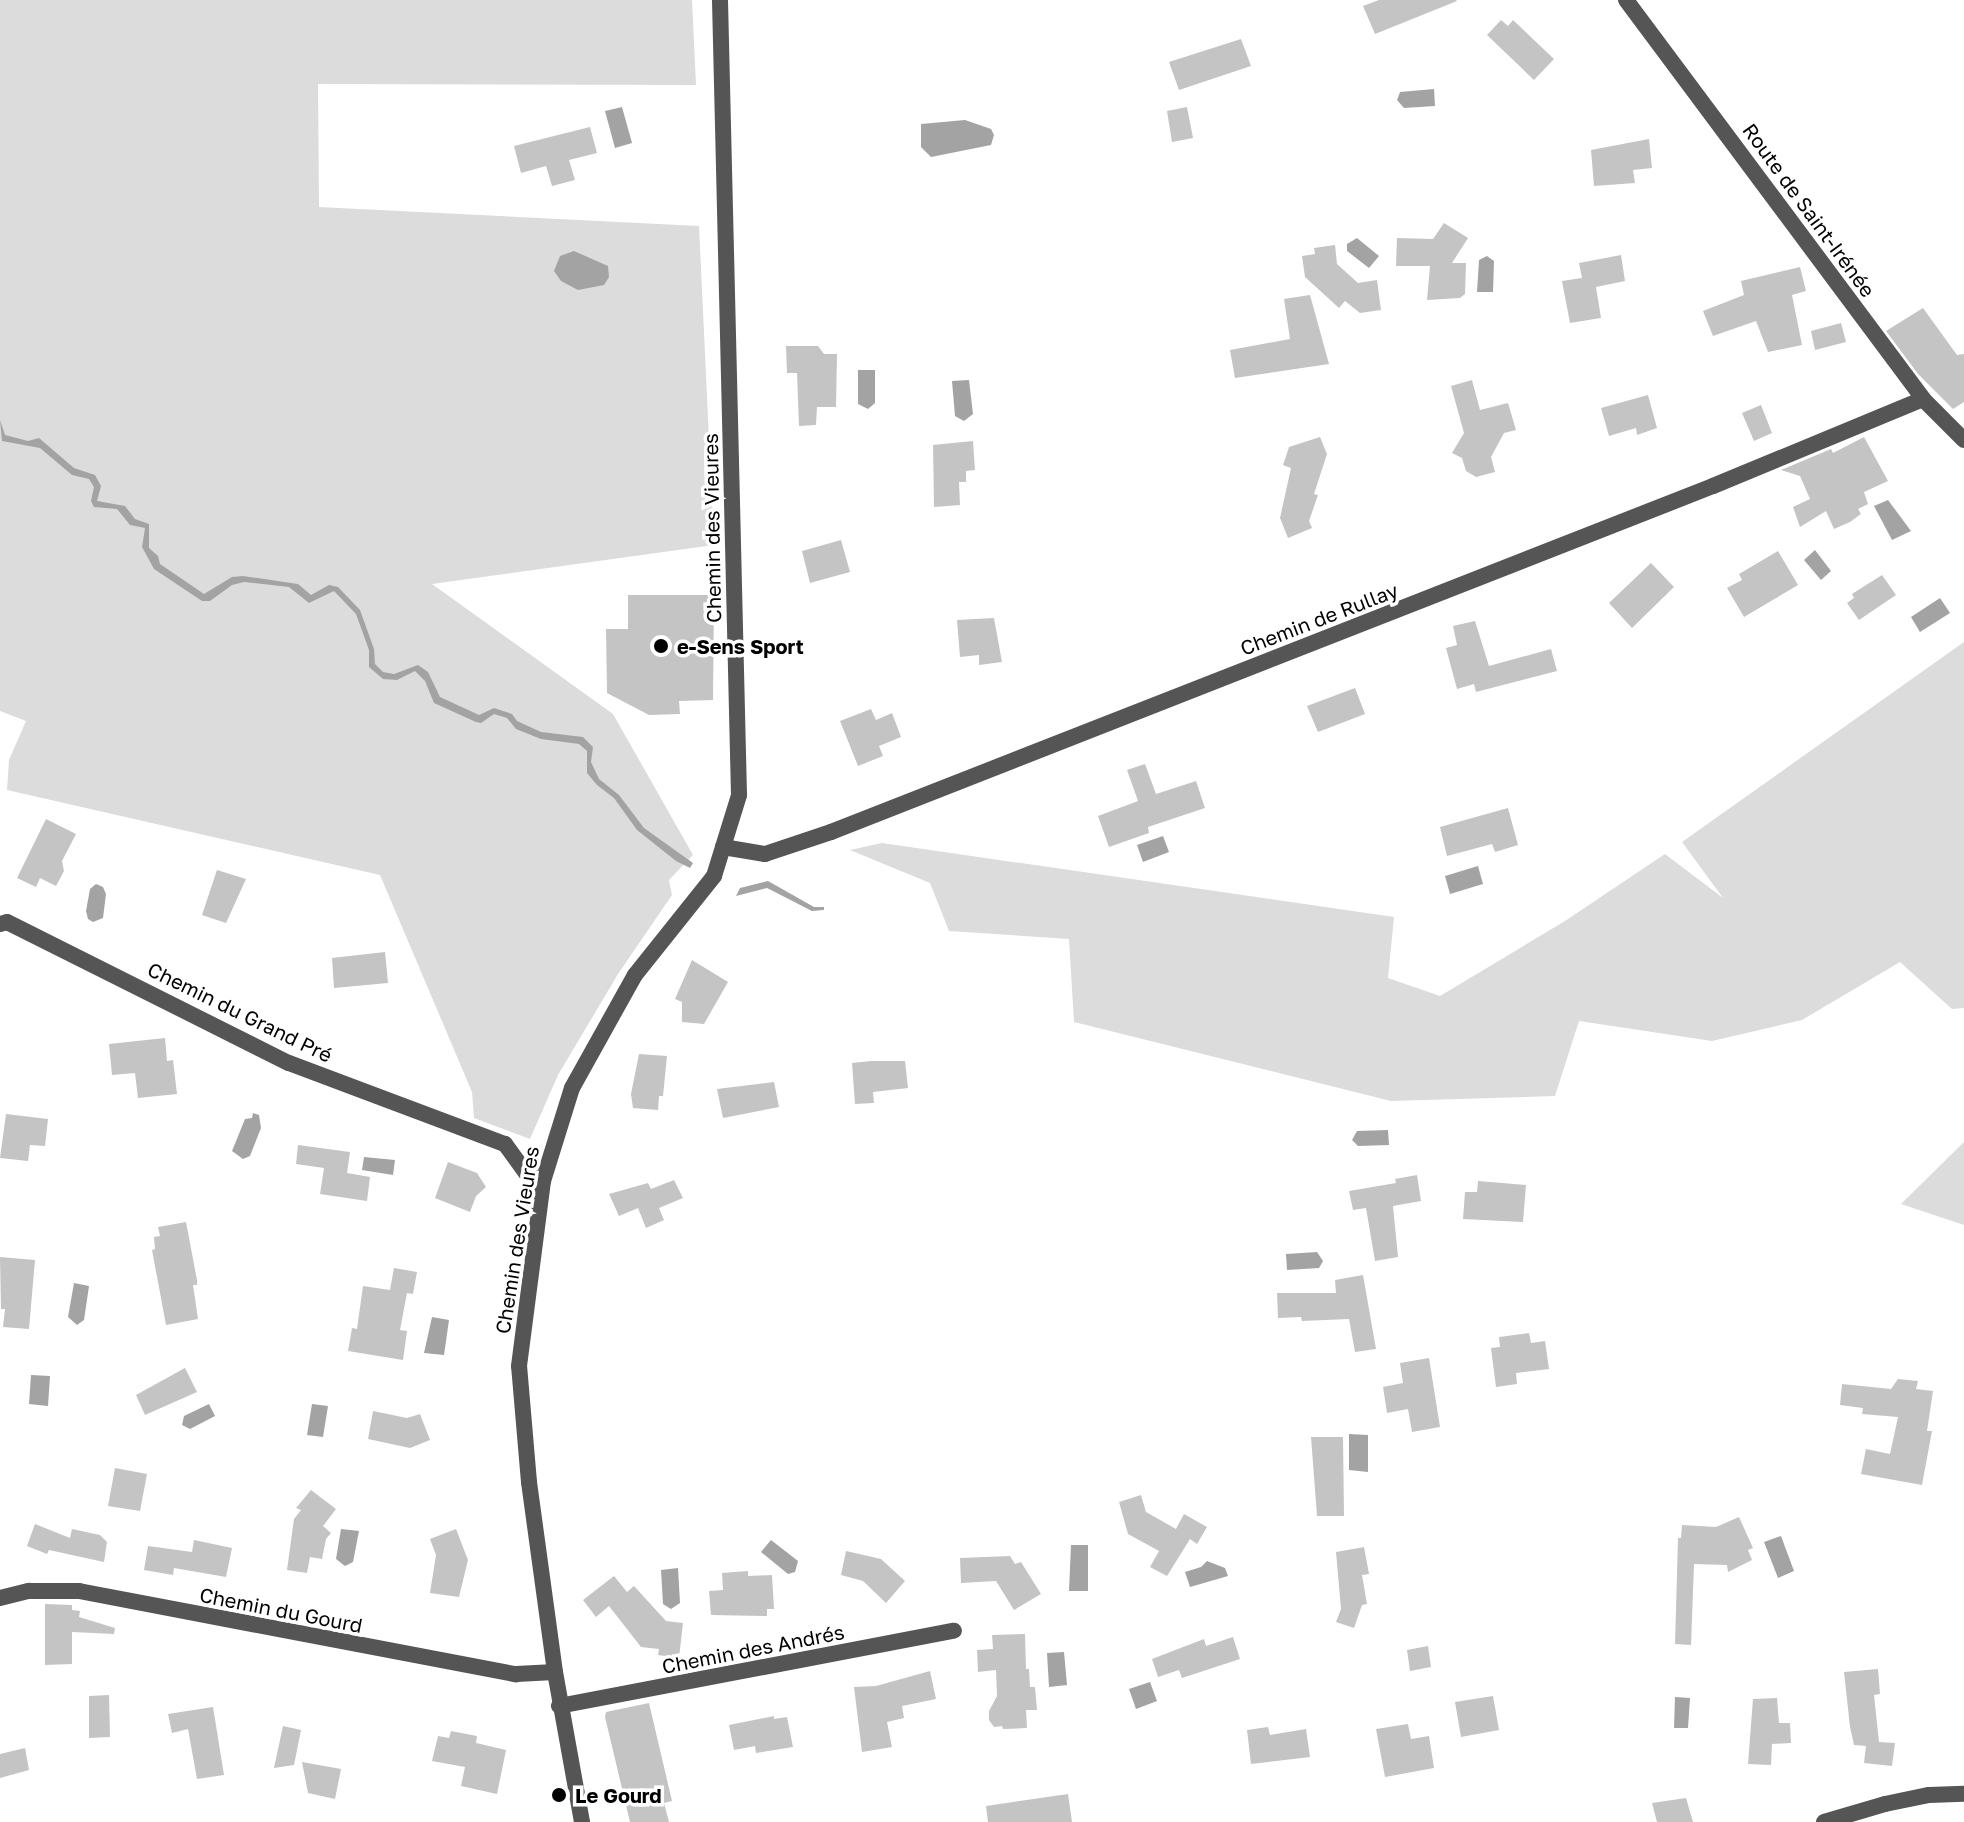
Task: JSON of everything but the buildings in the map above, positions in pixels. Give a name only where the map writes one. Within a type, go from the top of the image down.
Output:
[{"type":"street","name":"Chemin des Vieures","points":[[555,1672],[529,1482],[519,1366],[543,1181],[572,1088],[635,975],[714,876],[739,795],[720,0]]},
{"type":"street","name":"Route de Saint-Irénée","points":[[1626,0],[1923,399],[1964,440]]},
{"type":"street","name":"Chemin de Rullay","points":[[723,847],[765,854],[831,832],[1713,486],[1923,399]]},
{"type":"street","name":"Chemin du Grand Pré","points":[[0,924],[7,922],[21,928],[289,1063],[505,1144],[527,1174],[543,1181]]},
{"type":"street","name":"Chemin du Gourd","points":[[0,1598],[29,1591],[79,1591],[516,1674],[555,1672]]},
{"type":"street","name":"Chemin des Andrés","points":[[559,1706],[954,1631]]},
{"type":"street","points":[[555,1672],[582,1822]]},
{"type":"street","points":[[1824,1822],[1929,1795],[1964,1794]]},
{"type":"shaded area","points":[[0,0],[692,0],[696,85],[318,84],[319,207],[699,226],[714,545],[432,584],[613,714],[693,855],[669,880],[672,895],[618,974],[558,1075],[530,1139],[474,1118],[472,1092],[380,875],[7,790],[9,760],[26,721],[0,711]]},
{"type":"shaded area","points":[[1434,89],[1435,106],[1404,108],[1397,100],[1400,92]]},
{"type":"shaded area","points":[[622,107],[632,143],[615,148],[605,111]]},
{"type":"shaded area","points":[[965,120],[991,129],[994,135],[991,145],[931,157],[921,147],[921,124]]},
{"type":"shaded area","points":[[1357,238],[1379,256],[1369,268],[1347,251],[1347,244]]},
{"type":"shaded area","points":[[574,251],[608,266],[609,277],[604,285],[578,290],[561,281],[554,271],[560,256]]},
{"type":"shaded area","points":[[1487,256],[1494,261],[1493,292],[1477,292],[1479,260]]},
{"type":"shaded area","points":[[858,370],[875,370],[875,403],[868,409],[858,404]]},
{"type":"shaded area","points":[[969,380],[973,414],[964,421],[955,416],[952,381]]},
{"type":"shaded area","points":[[0,420],[5,435],[28,441],[39,438],[74,468],[95,475],[101,486],[97,501],[125,506],[135,519],[149,524],[149,548],[158,556],[160,564],[204,594],[232,577],[243,576],[298,584],[311,595],[329,585],[338,587],[360,610],[374,649],[375,664],[383,672],[394,674],[418,665],[428,672],[440,697],[479,715],[494,708],[512,714],[517,721],[541,732],[583,737],[593,747],[591,762],[599,779],[619,795],[644,828],[693,863],[690,868],[676,861],[637,830],[614,798],[587,773],[587,751],[579,744],[541,739],[516,729],[507,718],[494,714],[481,723],[476,722],[434,703],[425,681],[415,671],[397,680],[383,679],[369,667],[369,650],[356,614],[334,591],[309,603],[289,587],[244,582],[232,585],[210,601],[202,601],[154,569],[142,547],[145,528],[130,525],[117,509],[94,507],[91,501],[94,487],[89,479],[72,475],[40,448],[2,441]]},
{"type":"shaded area","points":[[1888,500],[1911,531],[1892,540],[1874,506]]},
{"type":"shaded area","points":[[1815,550],[1831,571],[1821,580],[1804,560]]},
{"type":"shaded area","points":[[1940,598],[1950,613],[1920,632],[1911,617]]},
{"type":"shaded area","points":[[1964,642],[1964,1008],[1952,1009],[1900,962],[1802,1020],[1712,1041],[1579,1021],[1555,1096],[1391,1101],[1074,1022],[1069,939],[949,931],[930,883],[850,850],[882,843],[1394,917],[1388,978],[1440,996],[1565,921],[1665,854],[1723,898],[1682,842]]},
{"type":"shaded area","points":[[1163,836],[1169,852],[1143,862],[1137,845]]},
{"type":"shaded area","points":[[1478,866],[1483,884],[1450,894],[1445,876]]},
{"type":"shaded area","points":[[768,881],[814,907],[824,907],[824,910],[812,911],[767,888],[736,896],[740,888]]},
{"type":"shaded area","points":[[96,884],[103,887],[106,894],[103,918],[93,922],[88,919],[86,911],[90,889]]},
{"type":"shaded area","points":[[253,1113],[259,1115],[261,1128],[250,1156],[243,1159],[232,1151],[245,1119],[252,1118]]},
{"type":"shaded area","points":[[1388,1130],[1389,1145],[1358,1146],[1352,1140],[1357,1131]]},
{"type":"shaded area","points":[[1964,1142],[1964,1225],[1901,1204]]},
{"type":"shaded area","points":[[364,1157],[395,1160],[393,1175],[362,1170]]},
{"type":"shaded area","points":[[1317,1252],[1323,1261],[1319,1268],[1287,1270],[1286,1254]]},
{"type":"shaded area","points":[[74,1283],[89,1286],[84,1320],[77,1325],[68,1317]]},
{"type":"shaded area","points":[[432,1317],[449,1320],[444,1355],[424,1353]]},
{"type":"shaded area","points":[[31,1375],[50,1376],[48,1406],[29,1404]]},
{"type":"shaded area","points":[[209,1404],[215,1416],[190,1429],[182,1425],[184,1416]]},
{"type":"shaded area","points":[[312,1404],[328,1406],[323,1437],[307,1435]]},
{"type":"shaded area","points":[[1349,1434],[1368,1435],[1368,1472],[1349,1470]]},
{"type":"shaded area","points":[[341,1529],[359,1531],[353,1562],[345,1566],[336,1559]]},
{"type":"shaded area","points":[[1781,1536],[1794,1571],[1778,1578],[1764,1542]]},
{"type":"shaded area","points":[[771,1540],[798,1561],[795,1572],[788,1574],[761,1552]]},
{"type":"shaded area","points":[[1071,1545],[1088,1545],[1088,1591],[1069,1591]]},
{"type":"shaded area","points":[[1207,1561],[1225,1568],[1228,1576],[1190,1587],[1185,1572],[1201,1567]]},
{"type":"shaded area","points":[[678,1568],[680,1603],[671,1609],[663,1604],[661,1570]]},
{"type":"shaded area","points":[[1064,1652],[1067,1685],[1049,1687],[1047,1653]]},
{"type":"shaded area","points":[[1150,1682],[1157,1701],[1136,1709],[1129,1689]]},
{"type":"shaded area","points":[[1675,1697],[1690,1698],[1688,1728],[1674,1728]]},
{"type":"place","name":"e-Sens Sport","points":[[661,646]]},
{"type":"place","name":"Le Gourd","points":[[559,1795]]}]
